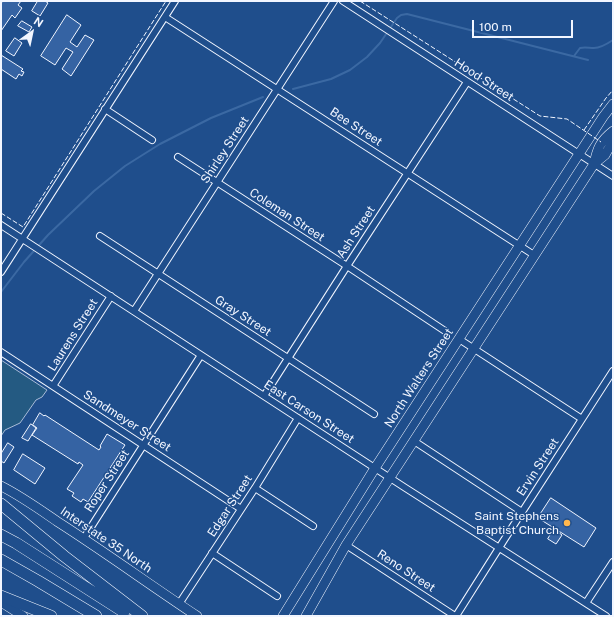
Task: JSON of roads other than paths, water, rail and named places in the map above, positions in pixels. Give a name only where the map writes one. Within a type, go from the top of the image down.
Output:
[{"type":"highway","points":[[1,504],[64,556],[142,616]]},
{"type":"highway","points":[[1,535],[81,583],[131,616]]},
{"type":"highway","points":[[1,560],[38,580],[96,616]]},
{"type":"highway","points":[[1,596],[51,616]]},
{"type":"main road","name":"North Walters Street","points":[[282,616],[459,338],[580,155],[603,117],[613,104]]},
{"type":"main road","points":[[594,164],[597,149],[606,136],[613,131]]},
{"type":"main road","points":[[308,615],[346,545],[594,164],[605,155],[613,141]]},
{"type":"main road","name":"Interstate 35 North","points":[[1,486],[84,538],[197,616]]},
{"type":"main road","points":[[1,602],[23,616]]},
{"type":"street","points":[[1,272],[175,1]]},
{"type":"street","name":"Shirley Street","points":[[134,311],[334,1]]},
{"type":"street","name":"Hood Street","points":[[343,1],[613,176]]},
{"type":"street","name":"Bee Street","points":[[165,17],[534,255]]},
{"type":"street","name":"Ash Street","points":[[264,396],[347,266],[468,82]]},
{"type":"street","points":[[105,109],[152,140]]},
{"type":"street","name":"Coleman Street","points":[[178,157],[445,331]]},
{"type":"street","name":"East Carson Street","points":[[1,225],[606,616]]},
{"type":"street","name":"Gray Street","points":[[100,236],[374,414]]},
{"type":"street","name":"Laurens Street","points":[[53,386],[111,296]]},
{"type":"street","points":[[459,338],[582,419]]},
{"type":"street","name":"Sandmeyer Street","points":[[1,352],[241,509]]},
{"type":"street","name":"Roper Street","points":[[84,538],[201,355]]},
{"type":"street","name":"Ervin Street","points":[[455,616],[613,372]]},
{"type":"street","name":"Edgar Street","points":[[179,604],[255,488],[298,418]]},
{"type":"street","points":[[414,441],[522,512]]},
{"type":"street","points":[[255,488],[313,526]]},
{"type":"street","name":"Reno Street","points":[[346,545],[455,616]]},
{"type":"street","points":[[212,553],[277,596]]},
{"type":"street","points":[[586,603],[613,562]]},
{"type":"waterway","points":[[293,89],[331,79],[350,70],[367,57],[380,43],[397,18],[401,15],[407,14],[588,60]]},
{"type":"waterway","points":[[574,56],[580,48],[599,47],[613,40]]},
{"type":"waterway","points":[[1,292],[24,262],[48,235],[94,191],[125,166],[160,144],[211,118],[263,97]]},
{"type":"place","name":"Saint Stephens Baptist Church","points":[[567,523]]}]
